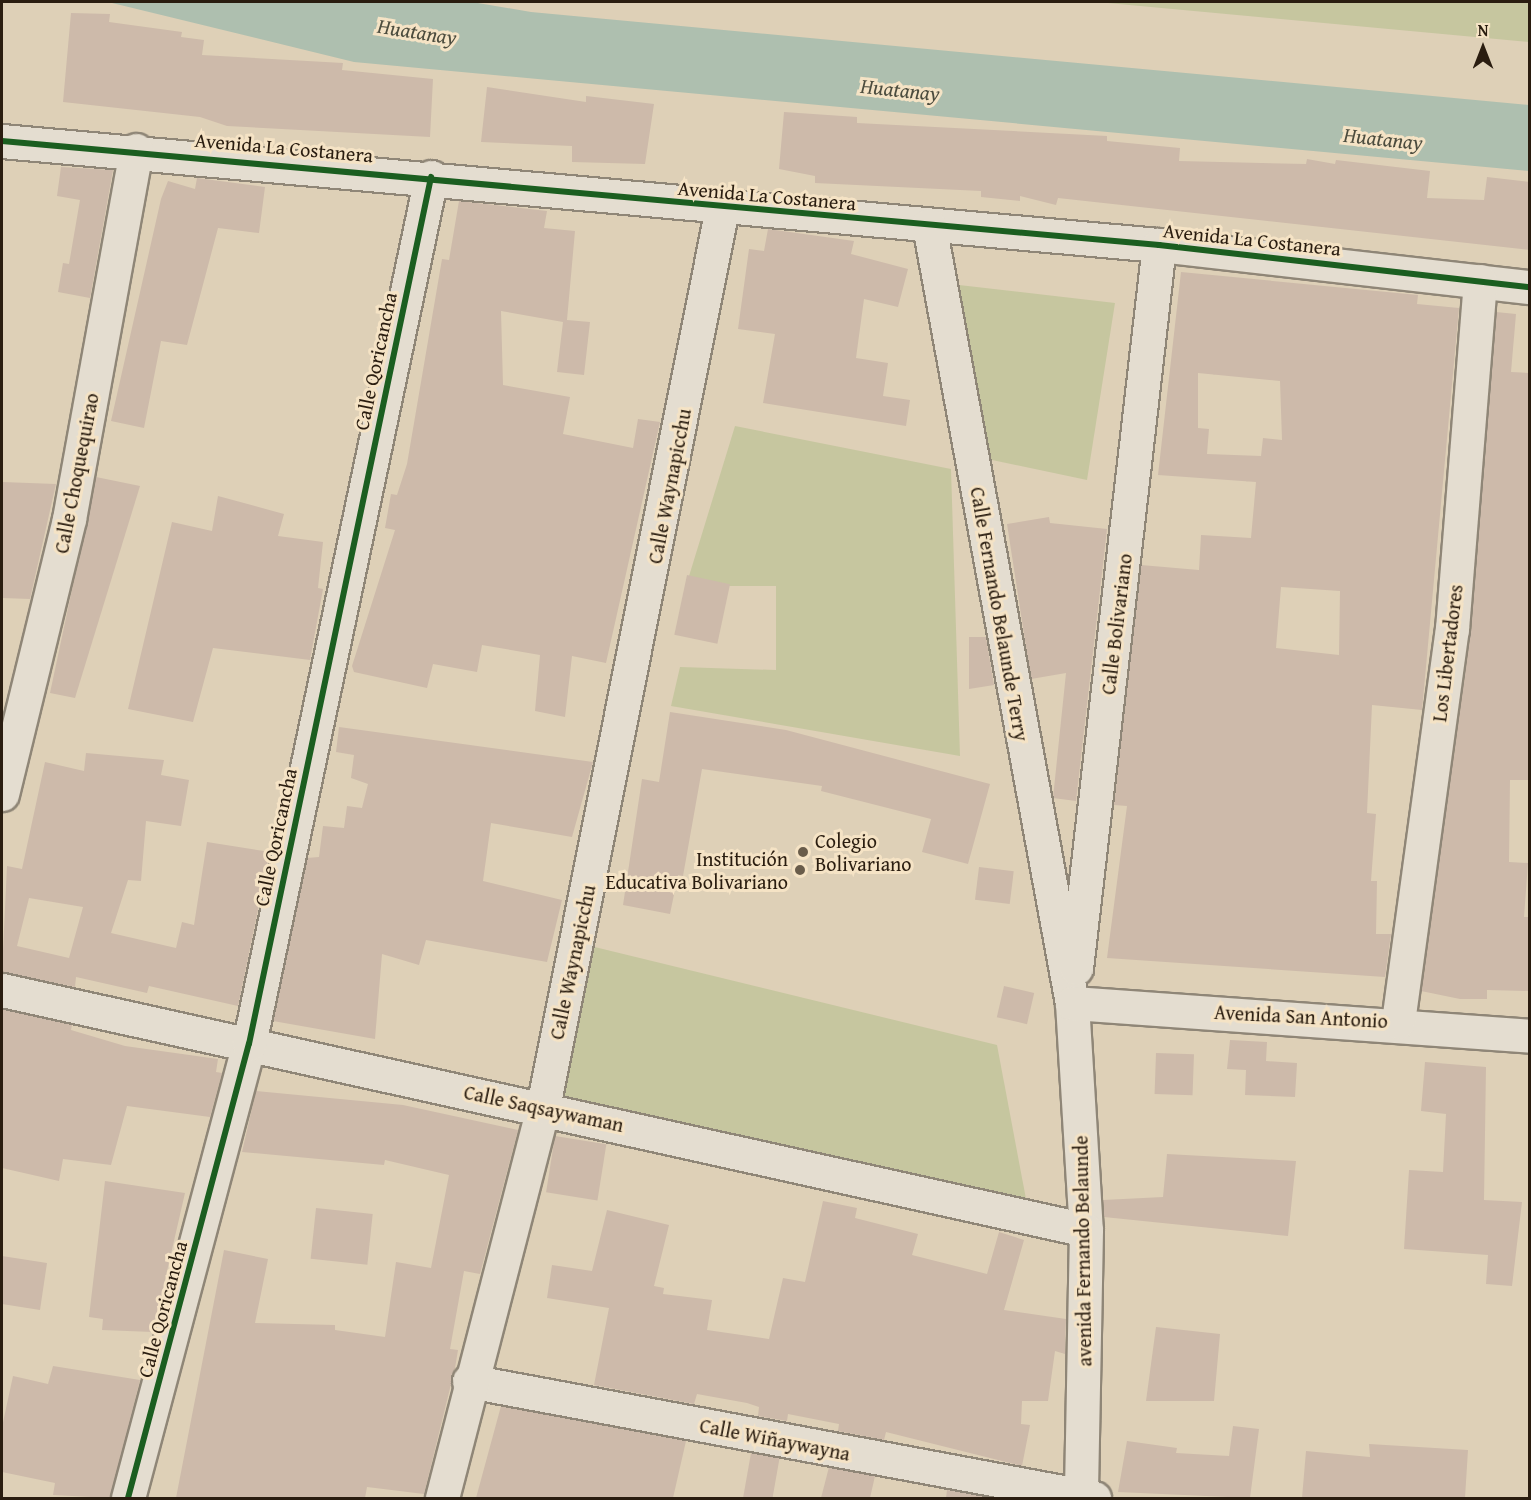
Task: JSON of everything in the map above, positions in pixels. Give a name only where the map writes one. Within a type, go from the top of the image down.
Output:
[{"type":"street","name":"Avenida La Costanera","points":[[2,141],[136,150],[431,177],[722,208],[1160,245],[1530,287]]},
{"type":"street","name":"Calle Choquequirao","points":[[2,794],[69,519],[136,150]]},
{"type":"street","name":"Calle Qoricancha","points":[[128,1498],[249,1044],[431,177]]},
{"type":"street","name":"Calle Waynapicchu","points":[[442,1498],[469,1381],[543,1107],[722,208]]},
{"type":"street","name":"Calle Fernando Belaunde Terry","points":[[929,225],[1072,1003]]},
{"type":"street","name":"Calle Bolivariano","points":[[1072,1003],[1160,245]]},
{"type":"street","name":"Los Libertadores","points":[[1398,1022],[1452,629],[1480,281]]},
{"type":"street","name":"Calle Saqsaywaman","points":[[2,990],[543,1107],[1086,1230]]},
{"type":"street","name":"Avenida San Antonio","points":[[1072,1003],[1398,1022],[1530,1036]]},
{"type":"street","name":"avenida Fernando Belaunde","points":[[1072,1003],[1086,1230],[1086,1498]]},
{"type":"street","name":"Calle Wiñaywayna","points":[[469,1381],[1086,1498]]},
{"type":"green space","points":[[1097,2],[1529,2],[1529,42]]},
{"type":"green space","points":[[959,285],[1115,303],[1087,480],[978,457]]},
{"type":"green space","points":[[735,426],[951,469],[960,756],[671,706],[680,667],[776,670],[776,586],[686,586]]},
{"type":"green space","points":[[570,941],[997,1045],[1029,1215],[535,1105]]},
{"type":"water","name":"Huatanay","points":[[108,2],[472,2],[531,12],[1529,105],[1529,171],[354,62]]},
{"type":"building","points":[[71,13],[110,14],[109,22],[182,32],[181,37],[204,40],[202,55],[343,63],[342,70],[433,79],[430,137],[227,126],[200,117],[63,102]]},
{"type":"building","points":[[487,87],[586,102],[586,96],[654,104],[645,164],[572,162],[572,146],[481,142]]},
{"type":"building","points":[[784,112],[857,117],[857,123],[1107,136],[1107,141],[1180,148],[1179,161],[1306,164],[1307,159],[1335,164],[1336,160],[1430,171],[1427,198],[1484,200],[1487,177],[1530,182],[1530,250],[1058,198],[1056,205],[1020,196],[1020,201],[981,197],[981,191],[815,183],[815,176],[779,169]]},
{"type":"building","points":[[61,167],[113,170],[90,298],[58,292],[63,263],[69,264],[80,200],[57,196]]},
{"type":"building","points":[[197,178],[265,187],[259,233],[218,228],[187,345],[161,341],[144,428],[111,421],[161,199],[168,181],[195,189]]},
{"type":"building","points":[[459,201],[547,211],[544,228],[575,231],[567,320],[590,322],[584,375],[557,372],[563,322],[501,311],[503,385],[570,397],[563,434],[633,448],[638,419],[660,422],[606,663],[572,656],[565,717],[535,711],[540,655],[482,645],[477,672],[433,664],[427,688],[354,672],[352,666],[395,530],[385,528],[391,494],[397,495],[407,464],[442,259],[449,260]]},
{"type":"building","points":[[768,229],[854,241],[851,254],[908,269],[898,307],[864,299],[856,358],[888,363],[883,396],[910,400],[906,426],[763,403],[775,334],[738,329],[749,249],[764,251]]},
{"type":"building","points":[[1181,272],[1418,295],[1417,304],[1459,308],[1422,710],[1372,705],[1367,813],[1376,814],[1371,881],[1377,881],[1376,934],[1391,934],[1385,977],[1107,958],[1127,806],[1114,805],[1141,565],[1199,570],[1201,535],[1251,538],[1256,482],[1158,475]],"holes":[[[1198,373],[1280,381],[1282,440],[1263,438],[1261,456],[1207,454],[1209,429],[1198,428]],[[1281,587],[1340,591],[1339,655],[1276,648]]]},
{"type":"building","points":[[1496,312],[1516,314],[1511,372],[1530,373],[1530,780],[1510,780],[1509,862],[1528,863],[1524,917],[1530,917],[1530,991],[1487,990],[1487,999],[1460,999],[1421,991],[1471,631]]},
{"type":"building","points":[[96,477],[140,486],[75,698],[50,693]]},
{"type":"building","points":[[2,482],[56,484],[30,599],[2,598]]},
{"type":"building","points":[[218,496],[284,514],[278,536],[323,542],[318,588],[323,589],[310,660],[213,648],[193,722],[128,709],[172,522],[212,531]]},
{"type":"building","points":[[1049,517],[1050,523],[1107,529],[1076,801],[1053,798],[1066,673],[1031,679],[1007,524]]},
{"type":"building","points":[[687,575],[730,584],[717,644],[674,635]]},
{"type":"building","points":[[969,637],[986,637],[994,685],[969,689]]},
{"type":"building","points":[[670,712],[786,730],[990,784],[968,864],[922,852],[931,819],[821,791],[822,786],[702,769],[683,876],[678,875],[670,914],[623,905],[642,779],[659,782]]},
{"type":"building","points":[[339,727],[593,762],[572,837],[491,823],[483,881],[562,900],[547,962],[426,940],[419,965],[382,954],[375,1039],[273,1021],[307,858],[319,857],[323,826],[344,828],[347,806],[362,808],[368,784],[351,778],[354,755],[336,752]]},
{"type":"building","points":[[86,753],[164,760],[161,775],[189,780],[181,826],[146,821],[141,881],[128,880],[111,933],[176,948],[182,922],[194,925],[207,842],[270,852],[238,1006],[149,986],[147,993],[76,977],[75,987],[2,972],[7,866],[22,869],[45,762],[84,771]],"holes":[[[29,898],[83,907],[69,958],[17,946]]]},
{"type":"building","points":[[979,867],[1014,871],[1010,904],[975,900]]},
{"type":"building","points":[[1004,986],[1034,993],[1027,1024],[997,1017]]},
{"type":"building","points":[[2,1009],[72,1025],[71,1030],[125,1046],[218,1059],[216,1072],[222,1073],[210,1117],[127,1106],[111,1165],[63,1159],[59,1181],[2,1168]]},
{"type":"building","points":[[1230,1040],[1267,1042],[1266,1061],[1297,1063],[1295,1097],[1245,1095],[1246,1070],[1227,1069]]},
{"type":"building","points":[[1156,1053],[1194,1054],[1193,1095],[1155,1094]]},
{"type":"building","points":[[1425,1062],[1486,1067],[1484,1200],[1522,1202],[1512,1286],[1486,1284],[1488,1255],[1404,1249],[1409,1170],[1443,1172],[1446,1114],[1421,1111]]},
{"type":"building","points":[[256,1091],[403,1105],[518,1130],[480,1274],[464,1271],[450,1349],[458,1350],[455,1368],[424,1494],[367,1487],[365,1498],[176,1498],[224,1250],[268,1259],[255,1323],[335,1325],[335,1330],[385,1337],[396,1262],[431,1268],[449,1175],[385,1160],[384,1165],[242,1152]]},
{"type":"building","points":[[555,1136],[606,1144],[597,1200],[546,1192]]},
{"type":"building","points":[[1167,1154],[1296,1161],[1288,1236],[1104,1217],[1103,1200],[1163,1197]]},
{"type":"building","points":[[105,1181],[185,1193],[153,1332],[102,1330],[103,1319],[89,1317]]},
{"type":"building","points":[[823,1201],[857,1208],[855,1218],[918,1234],[912,1255],[987,1274],[999,1232],[1024,1240],[1004,1310],[1066,1319],[1065,1354],[1055,1351],[1048,1401],[1022,1401],[1021,1424],[1030,1425],[1022,1466],[886,1432],[884,1440],[838,1431],[839,1424],[788,1414],[787,1421],[758,1416],[759,1407],[747,1403],[697,1394],[694,1404],[594,1385],[609,1308],[547,1298],[552,1265],[592,1271],[607,1210],[669,1225],[654,1286],[664,1288],[663,1294],[712,1300],[707,1330],[769,1339],[783,1278],[805,1282]]},
{"type":"building","points":[[316,1208],[373,1214],[367,1265],[311,1259]]},
{"type":"building","points":[[2,1256],[47,1263],[40,1310],[2,1304]]},
{"type":"building","points":[[1156,1327],[1220,1334],[1214,1401],[1146,1401]]},
{"type":"building","points":[[53,1366],[140,1380],[110,1498],[53,1495],[55,1483],[2,1472],[2,1427],[13,1376],[48,1384]]},
{"type":"building","points":[[501,1406],[686,1441],[673,1498],[476,1498]]},
{"type":"building","points":[[1233,1426],[1259,1429],[1250,1498],[1118,1492],[1127,1441],[1177,1448],[1176,1453],[1229,1456]]},
{"type":"building","points":[[1369,1444],[1468,1450],[1465,1498],[1302,1498],[1306,1451],[1370,1457]]},
{"type":"building","points":[[751,1453],[780,1458],[773,1498],[743,1498]]},
{"type":"building","points":[[829,1467],[875,1476],[870,1498],[821,1498]]},
{"type":"building","points":[[947,1490],[995,1498],[946,1498]]},
{"type":"cycle path","points":[[2,141],[1159,245],[1530,287]]},
{"type":"cycle path","points":[[128,1498],[249,1044],[431,177]]},
{"type":"place","name":"Colegio Bolivariano","points":[[803,852]]},
{"type":"place","name":"Institución Educativa Bolivariano","points":[[800,870]]}]
